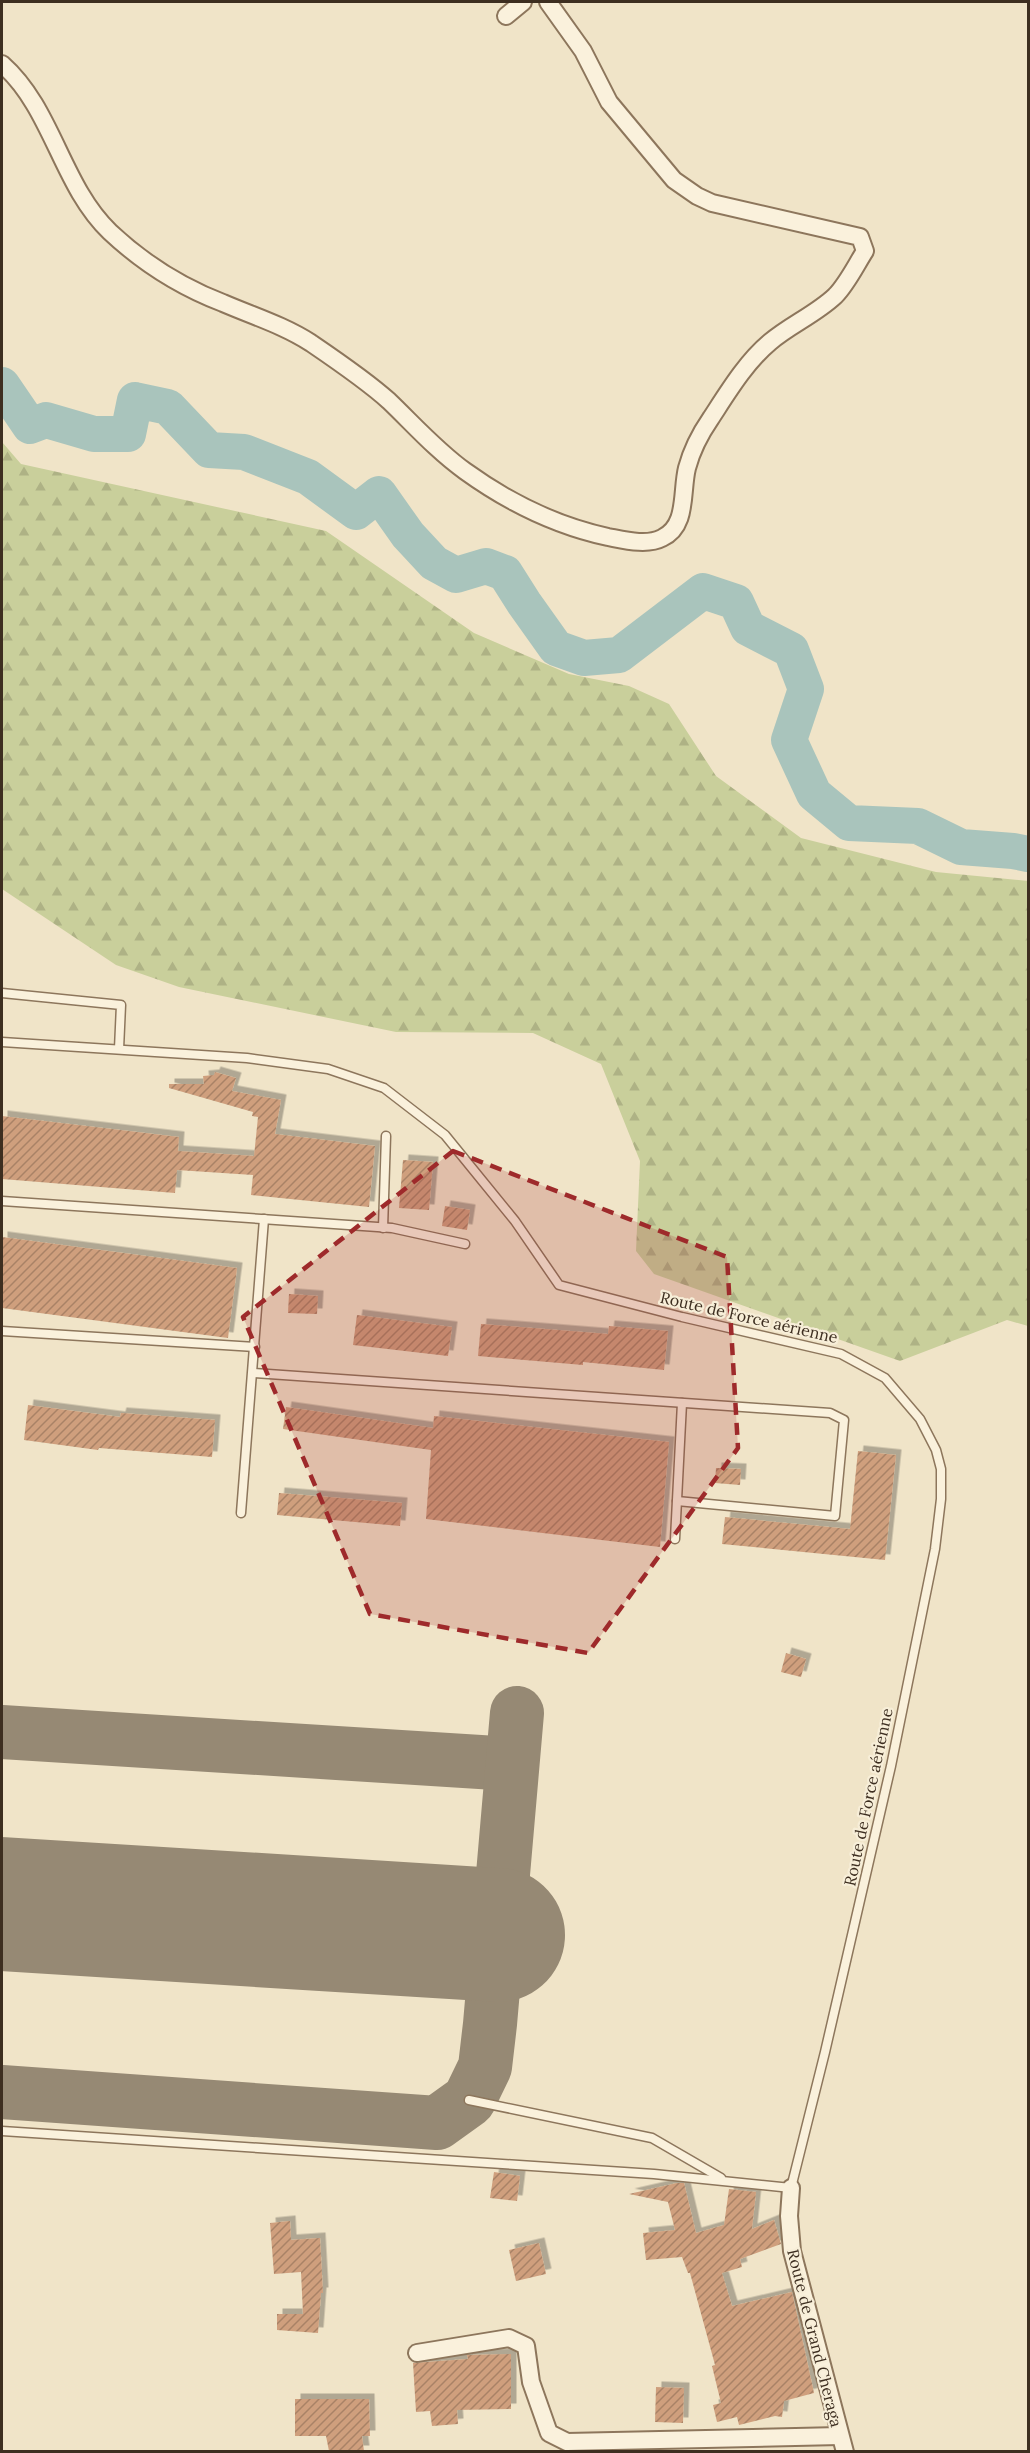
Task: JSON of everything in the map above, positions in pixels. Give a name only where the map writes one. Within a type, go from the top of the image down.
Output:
[{"type":"street","points":[[506,16],[523,2]]},
{"type":"street","points":[[2,64],[33,101],[94,214],[111,233],[141,258],[173,279],[220,302],[283,326],[312,344],[387,399],[431,443],[466,472],[524,506],[551,520],[592,534],[630,541],[657,541],[672,533],[678,523],[687,470],[694,445],[735,381],[768,343],[836,296],[865,251],[860,237],[712,202],[683,188],[609,102],[584,51],[548,2]]},
{"type":"street","name":"Route de Grand Cheraga","points":[[791,2188],[789,2216],[792,2251],[842,2444]]},
{"type":"street","points":[[417,2353],[509,2338],[518,2341],[526,2346],[531,2382],[549,2433],[567,2442],[842,2444]]},
{"type":"lane","points":[[2,993],[121,1005],[119,1049]]},
{"type":"lane","name":"Route de Force aérienne","points":[[2,1042],[246,1058],[328,1069],[384,1088],[445,1135],[515,1221],[559,1284],[682,1317],[841,1354],[885,1378],[920,1419],[936,1450],[941,1469],[941,1499],[935,1549],[891,1766],[791,2188]]},
{"type":"lane","points":[[383,1228],[386,1136]]},
{"type":"lane","points":[[2,1201],[383,1228],[465,1244]]},
{"type":"lane","points":[[242,1513],[264,1219]]},
{"type":"lane","points":[[2,1331],[255,1347]]},
{"type":"lane","points":[[253,1373],[830,1413],[844,1420],[835,1516],[677,1502]]},
{"type":"lane","points":[[675,1539],[682,1403]]},
{"type":"lane","points":[[469,2100],[652,2138],[724,2179]]},
{"type":"lane","points":[[2,2131],[724,2179],[791,2188]]},
{"type":"highlighted area","points":[[453,1151],[727,1257],[738,1448],[588,1653],[370,1614],[243,1317]]},
{"type":"green space","points":[[2,442],[21,464],[326,531],[474,633],[569,674],[629,686],[669,704],[716,776],[801,838],[936,872],[1028,881],[1028,1326],[1007,1320],[900,1361],[654,1274],[636,1251],[640,1161],[601,1064],[533,1033],[396,1032],[179,987],[116,965],[2,889]]},
{"type":"building","points":[[215,1072],[236,1078],[232,1091],[281,1100],[275,1134],[375,1146],[369,1207],[251,1195],[253,1175],[177,1170],[175,1193],[2,1179],[2,1116],[179,1137],[178,1151],[254,1156],[258,1117],[252,1116],[253,1112],[169,1088],[169,1084],[204,1084],[203,1076],[214,1075]]},
{"type":"building","points":[[403,1160],[433,1162],[429,1210],[399,1208]]},
{"type":"building","points":[[445,1206],[470,1210],[467,1230],[442,1226]]},
{"type":"building","points":[[2,1237],[237,1268],[228,1338],[2,1308]]},
{"type":"building","points":[[289,1294],[318,1296],[317,1314],[288,1313]]},
{"type":"building","points":[[357,1315],[452,1327],[448,1356],[353,1345]]},
{"type":"building","points":[[481,1324],[608,1334],[609,1326],[668,1331],[664,1370],[583,1362],[583,1365],[478,1356]]},
{"type":"building","points":[[28,1405],[120,1417],[121,1413],[215,1420],[212,1457],[99,1448],[98,1450],[24,1440]]},
{"type":"building","points":[[286,1407],[433,1428],[434,1416],[669,1442],[660,1547],[426,1519],[431,1450],[283,1429]]},
{"type":"building","points":[[858,1451],[896,1455],[885,1560],[722,1544],[725,1517],[850,1529]]},
{"type":"building","points":[[716,1468],[741,1469],[740,1485],[715,1483]]},
{"type":"building","points":[[279,1493],[402,1503],[400,1526],[277,1515]]},
{"type":"building","points":[[786,1653],[806,1659],[801,1677],[781,1672]]},
{"type":"building","points":[[494,2172],[520,2176],[517,2201],[490,2198]]},
{"type":"building","points":[[684,2183],[696,2233],[724,2225],[729,2189],[756,2192],[752,2229],[774,2220],[781,2244],[740,2259],[742,2267],[722,2273],[732,2306],[792,2292],[814,2393],[784,2401],[782,2417],[775,2416],[739,2425],[737,2417],[717,2422],[713,2405],[721,2403],[712,2366],[715,2365],[690,2273],[682,2257],[646,2260],[643,2233],[675,2230],[668,2202],[629,2194]]},
{"type":"building","points":[[290,2221],[291,2240],[320,2238],[323,2293],[321,2293],[318,2333],[277,2330],[277,2314],[303,2314],[301,2272],[274,2274],[270,2223]]},
{"type":"building","points":[[539,2243],[546,2274],[516,2281],[509,2250]]},
{"type":"building","points":[[511,2354],[511,2409],[457,2410],[458,2424],[432,2426],[430,2411],[416,2412],[413,2363],[468,2359],[467,2355]]},
{"type":"building","points":[[656,2387],[684,2388],[683,2423],[655,2422]]},
{"type":"building","points":[[295,2399],[369,2399],[370,2436],[362,2436],[364,2451],[329,2451],[326,2436],[295,2436]]},
{"type":"waterway","points":[[2,385],[30,426],[46,420],[94,434],[128,434],[135,400],[168,407],[209,450],[244,452],[308,477],[356,512],[379,494],[408,535],[434,563],[456,575],[486,566],[505,573],[556,648],[584,658],[619,655],[703,591],[736,602],[748,628],[791,650],[806,689],[789,740],[814,794],[849,823],[918,826],[961,847],[1028,854]]},
{"type":"taxiway","points":[[2,2092],[437,2123],[469,2100],[485,2067],[517,1713]]},
{"type":"taxiway","points":[[2,1732],[512,1764]]},
{"type":"runway","points":[[2,1904],[498,1935]]}]
